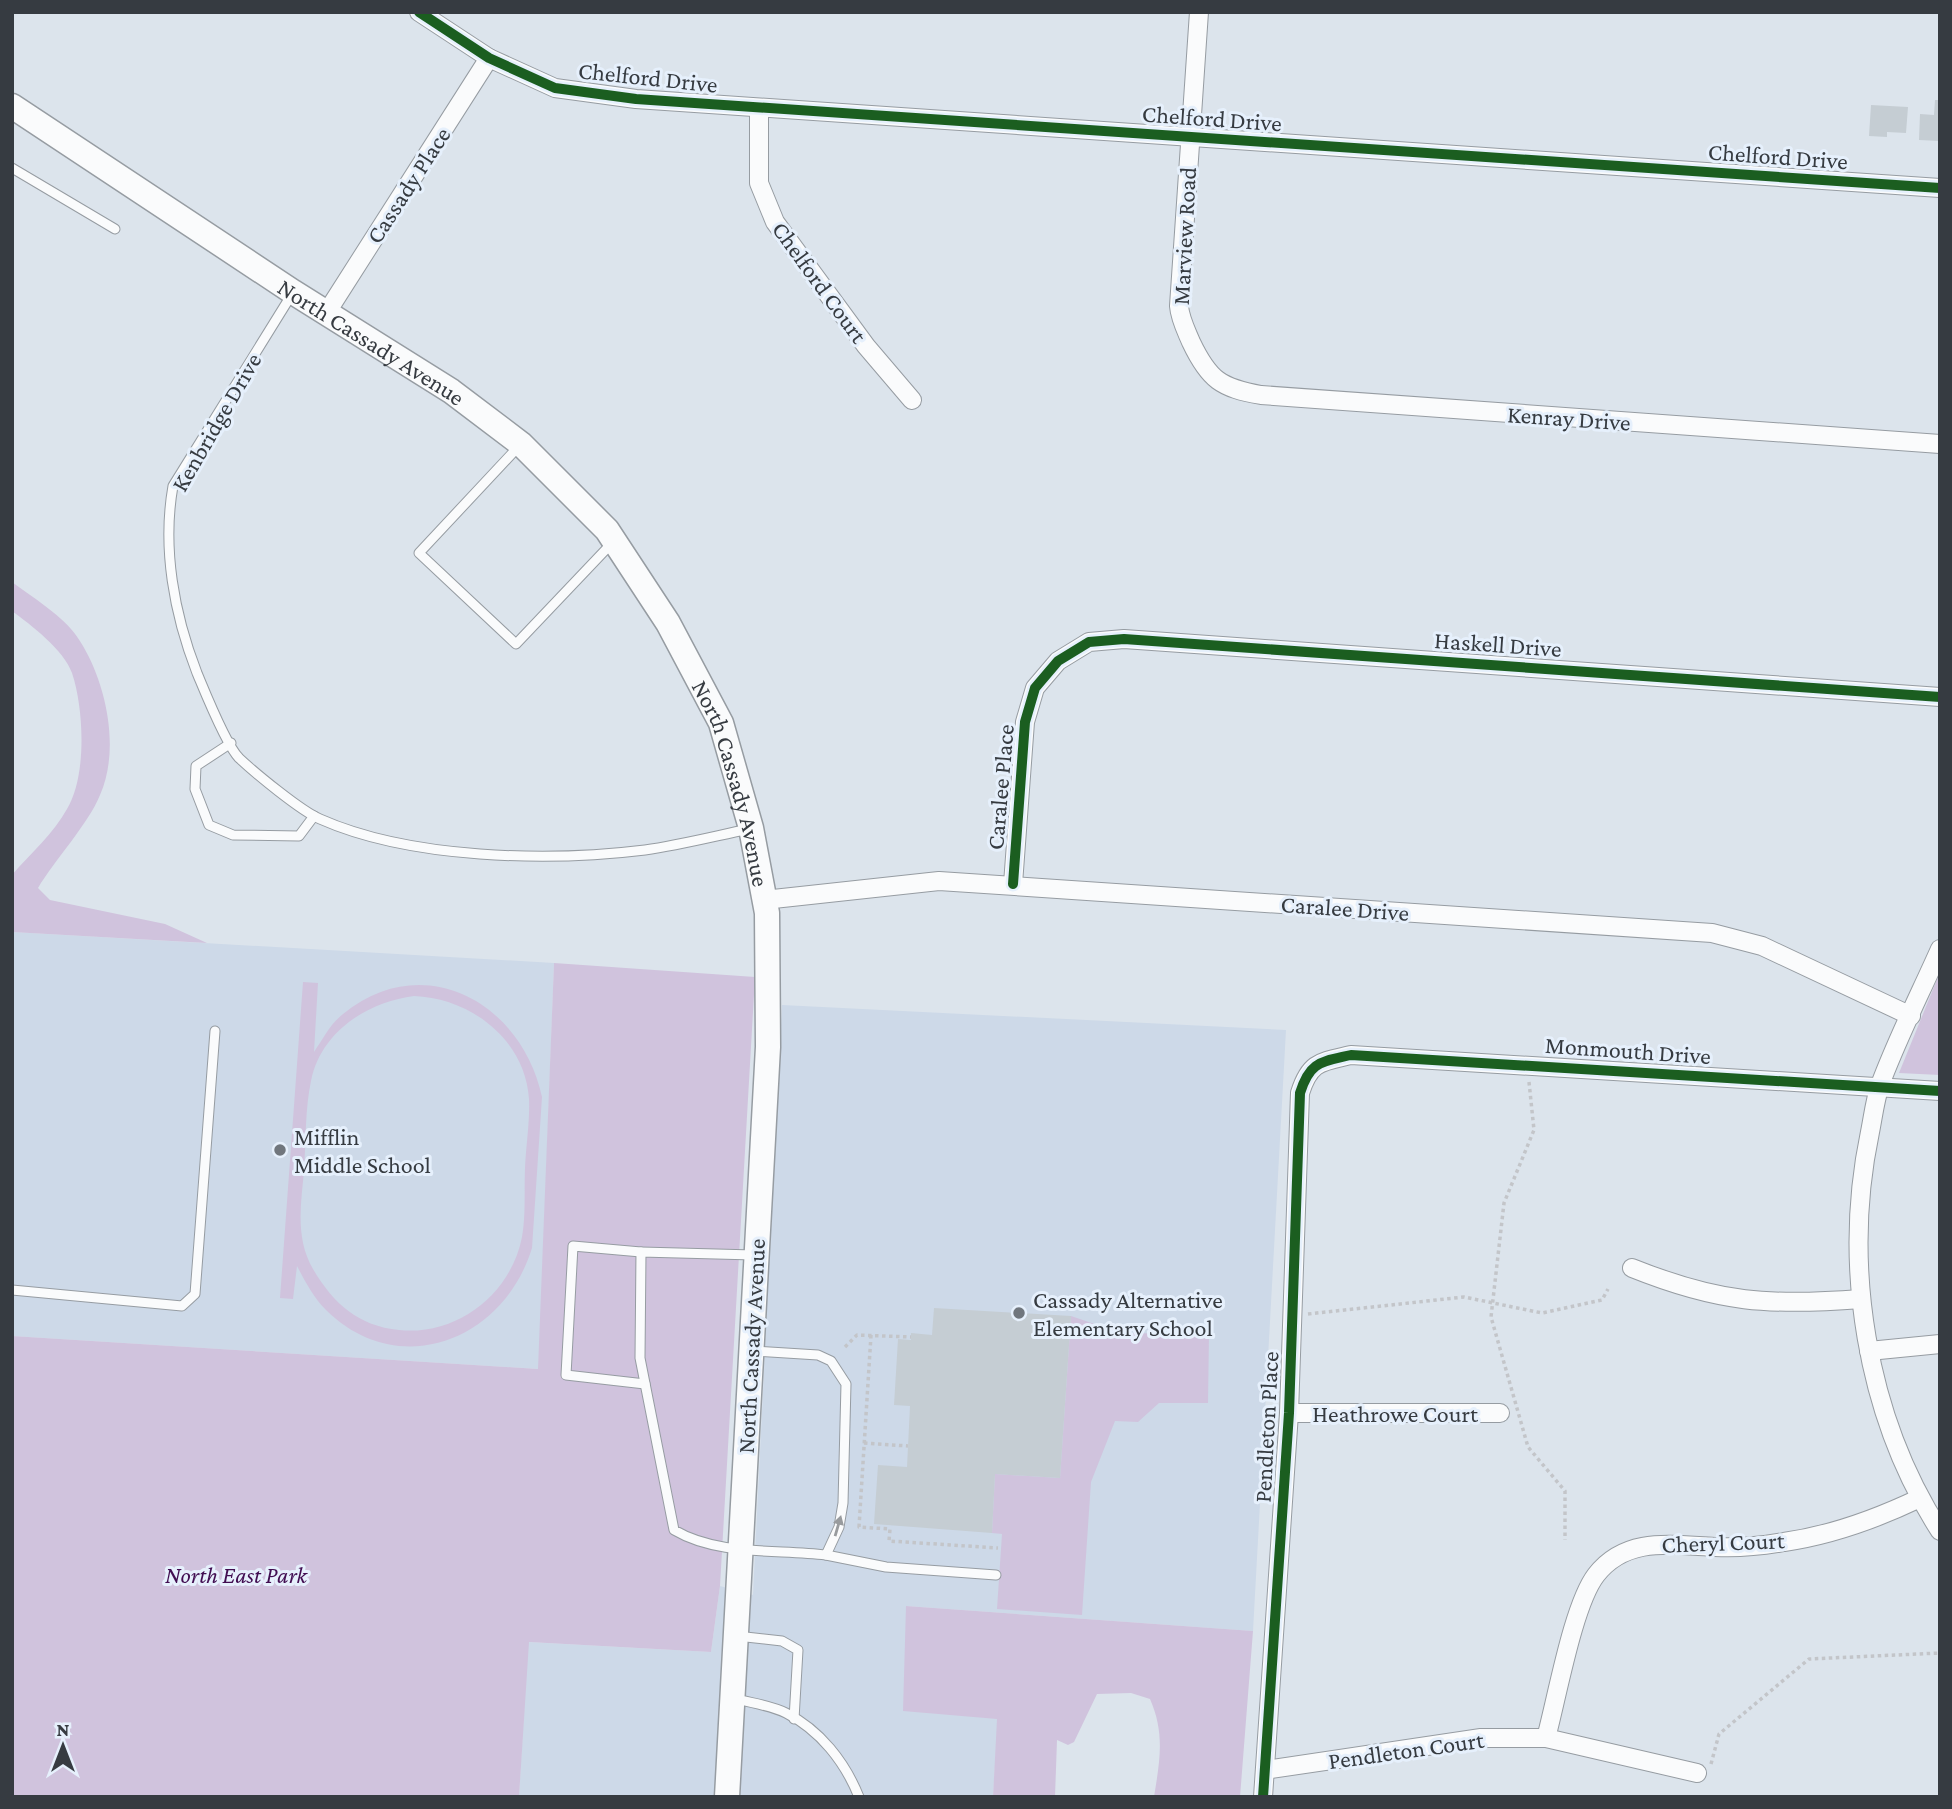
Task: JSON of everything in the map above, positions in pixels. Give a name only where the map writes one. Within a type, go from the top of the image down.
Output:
[{"type":"main road","name":"North Cassady Avenue","points":[[12,106],[293,292],[451,391],[521,444],[607,530],[668,623],[721,723],[751,828],[767,913],[768,1047],[727,1797]]},
{"type":"street","name":"Chelford Drive","points":[[419,12],[489,58],[555,88],[636,99],[1940,188]]},
{"type":"street","name":"Marview Road","points":[[1199,12],[1179,306],[1180,317],[1205,371]]},
{"type":"street","name":"Cassady Place","points":[[327,313],[489,58]]},
{"type":"street","name":"Chelford Court","points":[[759,109],[759,183],[775,222],[866,346],[912,400]]},
{"type":"street","name":"Kenray Drive","points":[[1205,371],[1230,389],[1261,396],[1940,444]]},
{"type":"street","name":"Haskell Drive","points":[[1058,661],[1089,642],[1124,639],[1940,697]]},
{"type":"street","name":"Caralee Place","points":[[1013,884],[1025,722],[1035,688],[1058,661]]},
{"type":"street","name":"Caralee Drive","points":[[764,900],[939,881],[1712,933],[1762,946],[1911,1017]]},
{"type":"street","points":[[1940,949],[1880,1087],[1865,1156],[1858,1220],[1861,1299],[1870,1352],[1888,1420],[1920,1498],[1940,1531]]},
{"type":"street","name":"Monmouth Drive","points":[[1315,1064],[1351,1055],[1940,1091]]},
{"type":"street","name":"Pendleton Place","points":[[1262,1797],[1289,1413],[1300,1093],[1305,1077],[1315,1064]]},
{"type":"street","points":[[1632,1268],[1700,1293],[1744,1301],[1794,1304],[1861,1299]]},
{"type":"street","points":[[1870,1352],[1940,1344]]},
{"type":"street","name":"Heathrowe Court","points":[[1289,1413],[1500,1413]]},
{"type":"street","name":"Cheryl Court","points":[[1546,1738],[1583,1597],[1611,1559],[1636,1547],[1664,1543],[1718,1547],[1782,1543],[1870,1521],[1920,1498]]},
{"type":"street","name":"Pendleton Court","points":[[1265,1770],[1481,1738],[1546,1738],[1703,1773]]},
{"type":"lane","points":[[12,168],[115,229]]},
{"type":"lane","name":"Kenbridge Drive","points":[[293,292],[173,486],[167,519],[180,626],[204,691],[237,757],[314,816]]},
{"type":"lane","points":[[521,444],[419,553],[516,644],[614,541]]},
{"type":"lane","points":[[231,743],[196,766],[195,789],[209,825],[233,835],[299,836],[314,816],[363,835],[420,847],[536,856],[645,850],[751,828]]},
{"type":"lane","points":[[12,1290],[183,1306],[190,1302],[195,1294],[215,1031]]},
{"type":"lane","points":[[645,1384],[566,1375],[573,1246],[641,1252],[756,1255]]},
{"type":"lane","points":[[641,1252],[640,1357],[674,1530],[692,1541],[741,1549],[826,1555],[886,1567],[996,1575]]},
{"type":"lane","points":[[751,1351],[818,1355],[831,1361],[846,1384],[843,1503],[839,1527],[826,1555]]},
{"type":"lane","points":[[736,1636],[782,1641],[798,1650],[794,1719]]},
{"type":"lane","points":[[732,1698],[785,1713],[818,1735],[849,1770],[859,1797]]},
{"type":"path","points":[[1529,1065],[1534,1130],[1504,1203],[1491,1317],[1528,1447],[1565,1491],[1565,1540]]},
{"type":"path","points":[[1292,1312],[1320,1314],[1464,1297],[1542,1313],[1602,1300],[1608,1289]]},
{"type":"path","points":[[871,1335],[859,1527],[890,1528],[889,1541],[998,1548]]},
{"type":"path","points":[[845,1347],[851,1337],[911,1337]]},
{"type":"path","points":[[864,1443],[908,1446]]},
{"type":"path","points":[[1703,1773],[1719,1734],[1809,1659],[1940,1653]]},
{"type":"shaded area","name":"Mifflin Middle School","points":[[12,932],[554,963],[539,1369],[12,1336]]},
{"type":"shaded area","name":"Cassady Alternative Elementary School","points":[[782,1005],[1286,1030],[1253,1631],[906,1606],[998,1719],[993,1797],[519,1797],[528,1642],[711,1652],[720,1586],[753,1595]]},
{"type":"green space","points":[[12,582],[61,618],[77,636],[99,680],[110,739],[106,777],[95,806],[38,888],[50,900],[165,924],[207,943],[12,932],[12,875],[49,835],[67,809],[78,779],[82,742],[79,705],[72,673],[55,647],[12,611]]},
{"type":"green space","name":"North East Park","points":[[554,963],[755,977],[720,1586],[711,1652],[529,1642],[519,1797],[12,1796],[12,1336],[538,1369]]},
{"type":"green space","points":[[1940,972],[1940,1075],[1899,1073]]},
{"type":"green space","points":[[303,982],[318,983],[314,1052],[330,1027],[343,1014],[374,995],[405,986],[436,986],[465,996],[492,1012],[514,1035],[531,1064],[542,1097],[532,1248],[518,1280],[498,1307],[474,1327],[446,1340],[416,1346],[385,1344],[355,1332],[321,1305],[297,1266],[293,1299],[280,1298]],"holes":[[[414,996],[455,1004],[491,1026],[506,1041],[525,1077],[529,1107],[523,1229],[516,1258],[506,1276],[494,1293],[478,1307],[441,1326],[399,1330],[371,1324],[348,1311],[329,1292],[307,1257],[301,1233],[301,1208],[308,1103],[316,1063],[325,1047],[349,1022],[364,1012],[397,999]]]},
{"type":"green space","points":[[1071,1316],[1121,1333],[1209,1334],[1208,1403],[1159,1403],[1138,1422],[1115,1421],[1091,1482],[1082,1615],[997,1609],[1002,1534],[992,1533],[995,1474],[1060,1478]]},
{"type":"green space","points":[[906,1606],[1253,1631],[1240,1797],[1154,1797],[1159,1759],[1158,1723],[1150,1699],[1131,1693],[1097,1694],[1074,1742],[1068,1745],[1057,1740],[1055,1797],[993,1797],[997,1719],[903,1711]]},
{"type":"building","points":[[1935,100],[1940,100],[1940,141],[1919,140],[1920,114],[1934,115]]},
{"type":"building","points":[[1871,105],[1908,107],[1906,133],[1887,132],[1887,137],[1869,136]]},
{"type":"building","points":[[934,1308],[1071,1316],[1060,1478],[995,1474],[992,1533],[874,1524],[878,1465],[907,1467],[910,1406],[894,1405],[898,1339],[911,1340],[911,1333],[932,1335]]},
{"type":"cycle path","points":[[419,12],[489,58],[555,88],[636,99],[1940,188]]},
{"type":"cycle path","points":[[1013,884],[1025,722],[1035,688],[1058,661],[1089,642],[1124,639],[1940,697]]},
{"type":"cycle path","points":[[1263,1797],[1289,1413],[1300,1093],[1313,1069],[1324,1062],[1351,1055],[1940,1091]]},
{"type":"place","name":"Mifflin Middle School","points":[[280,1150]]},
{"type":"place","name":"Cassady Alternative Elementary School","points":[[1019,1313]]}]
